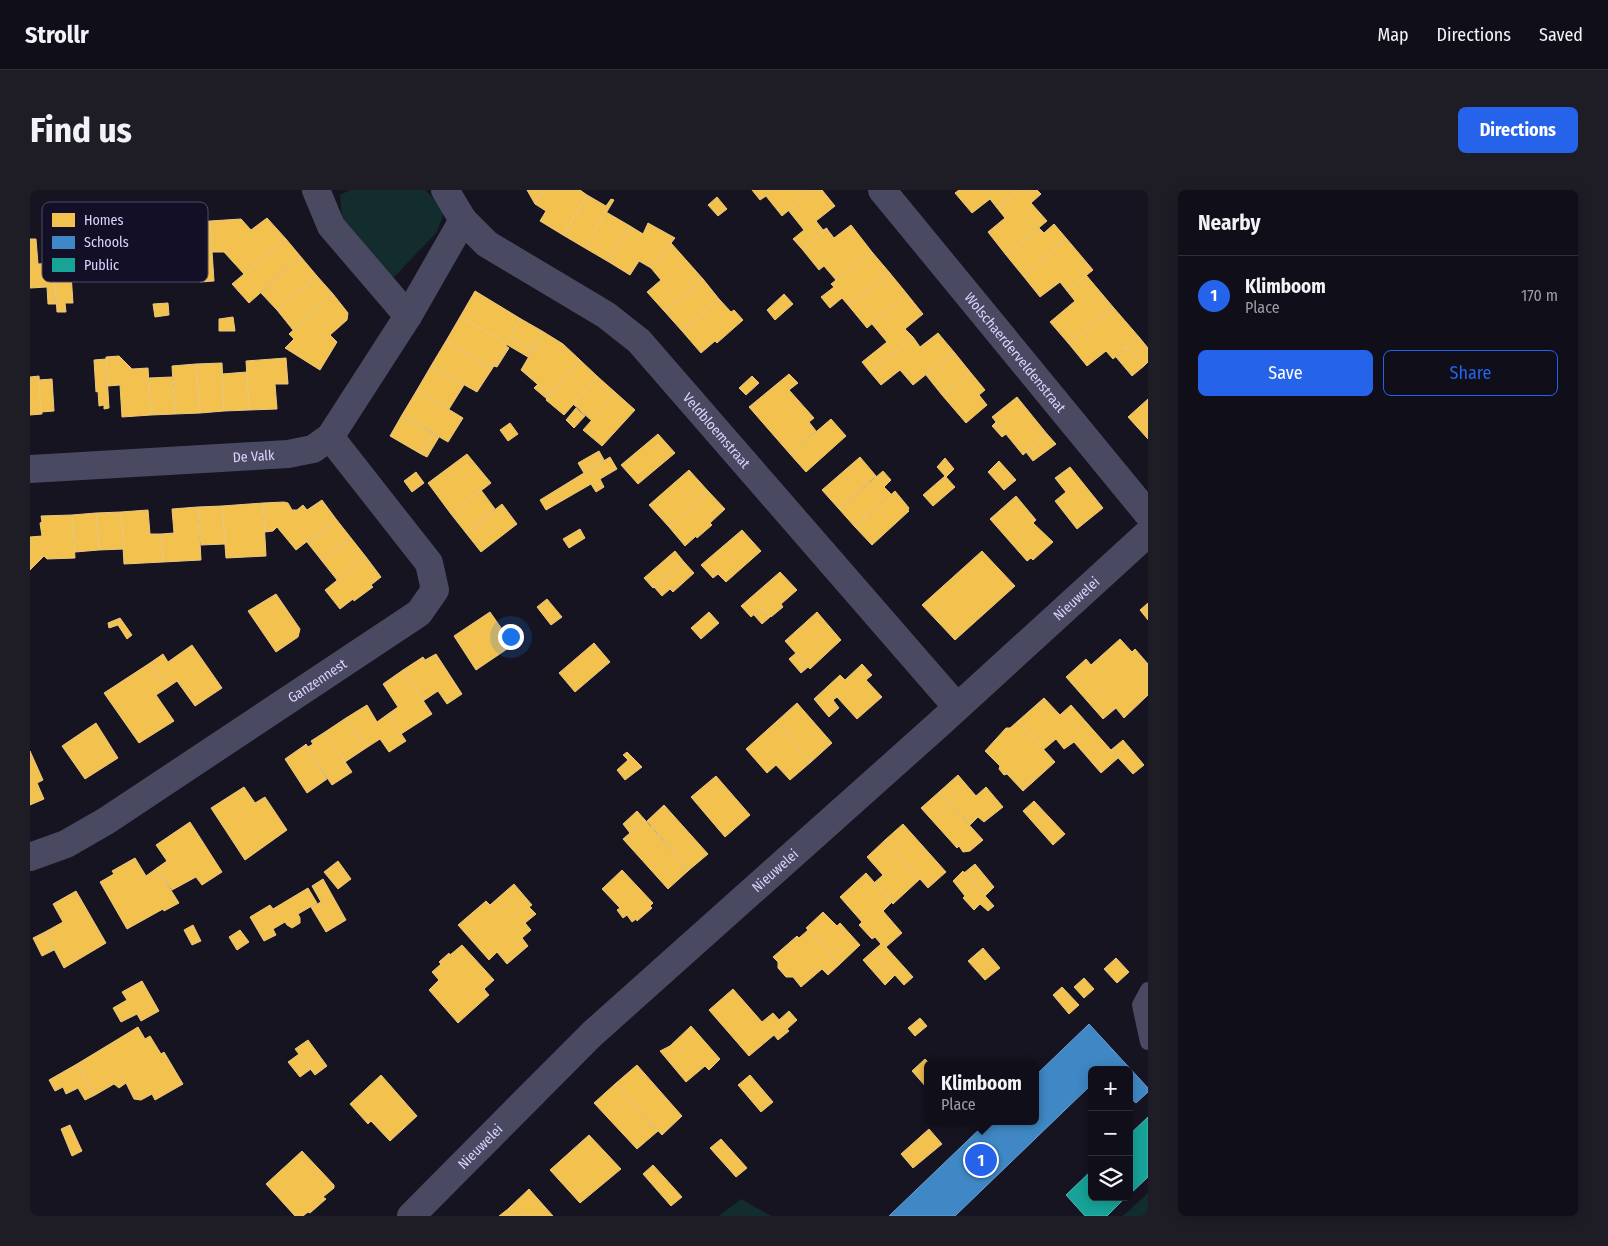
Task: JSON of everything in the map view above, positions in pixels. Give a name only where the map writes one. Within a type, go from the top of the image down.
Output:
[{"type":"street","points":[[316,190],[331,226],[408,316]]},
{"type":"street","name":"Veldbloemstraat","points":[[445,190],[463,220],[487,244],[606,314],[639,341],[957,707]]},
{"type":"street","name":"Wolschaerderveldenstraat","points":[[882,190],[1148,514]]},
{"type":"street","name":"De Valk","points":[[30,469],[288,454],[313,449],[330,437],[408,316],[463,220]]},
{"type":"street","name":"Ganzennest","points":[[30,857],[66,844],[106,821],[419,613],[435,590],[429,563],[330,437]]},
{"type":"street","name":"Nieuwelei","points":[[411,1216],[592,1034],[1148,534]]},
{"type":"lane","points":[[1148,990],[1140,1006],[1148,1042]]},
{"type":"green space","points":[[350,190],[426,190],[444,212],[437,232],[394,277],[384,273],[342,218],[340,195]]},
{"type":"green space","points":[[1148,1193],[1148,1216],[1123,1216]]},
{"type":"green space","points":[[741,1199],[768,1214],[771,1216],[719,1216]]},
{"type":"building: Homes","points":[[527,190],[544,190],[535,204]]},
{"type":"building: Homes","points":[[544,190],[580,190],[587,195],[563,235],[540,221],[546,211],[535,204]]},
{"type":"building: Homes","points":[[752,190],[813,190],[782,216],[766,196],[760,200]]},
{"type":"building: Homes","points":[[813,190],[822,190],[835,206],[816,221],[823,230],[827,229],[802,249],[793,239],[804,230],[788,210]]},
{"type":"building: Homes","points":[[959,190],[1019,190],[997,208],[990,199],[972,213],[955,193]]},
{"type":"building: Homes","points":[[1019,190],[1037,190],[1041,194],[1031,203],[1047,221],[1006,255],[988,232],[1005,218],[997,208]]},
{"type":"building: Homes","points":[[587,195],[606,206],[611,199],[614,200],[585,248],[563,235]]},
{"type":"building: Homes","points":[[717,197],[727,209],[718,216],[708,205]]},
{"type":"building: Homes","points":[[606,212],[630,226],[609,262],[585,248]]},
{"type":"building: Homes","points":[[267,218],[286,239],[244,274],[224,252],[212,252],[210,221],[241,219],[251,230]]},
{"type":"building: Homes","points":[[208,221],[210,221],[214,281],[208,281]]},
{"type":"building: Homes","points":[[648,223],[675,238],[651,268],[639,261],[630,275],[609,262],[630,226],[643,234]]},
{"type":"building: Homes","points":[[1054,224],[1066,238],[1024,277],[1006,255],[1039,228],[1044,233]]},
{"type":"building: Homes","points":[[851,225],[872,252],[836,280],[824,266],[819,270],[802,249],[827,229],[834,238]]},
{"type":"building: Homes","points":[[1066,238],[1093,270],[1067,291],[1060,282],[1040,297],[1024,277]]},
{"type":"building: Homes","points":[[30,239],[36,239],[38,264],[42,264],[42,282],[55,282],[56,304],[48,304],[47,287],[30,288]]},
{"type":"building: Homes","points":[[286,239],[301,257],[249,303],[232,284]]},
{"type":"building: Homes","points":[[671,243],[703,279],[665,312],[647,292],[661,280],[651,268]]},
{"type":"building: Homes","points":[[872,252],[889,272],[848,305],[842,298],[830,308],[821,297],[834,287],[831,284]]},
{"type":"building: Homes","points":[[301,257],[317,276],[277,310],[261,293]]},
{"type":"building: Homes","points":[[889,272],[907,294],[867,328],[848,305]]},
{"type":"building: Homes","points":[[1086,275],[1113,307],[1069,344],[1050,322],[1075,301],[1067,291]]},
{"type":"building: Homes","points":[[317,276],[333,294],[293,330],[277,310]]},
{"type":"building: Homes","points":[[703,279],[719,299],[682,331],[665,312]]},
{"type":"building: Homes","points":[[55,282],[72,282],[73,303],[65,303],[66,312],[57,312]]},
{"type":"building: Homes","points":[[475,291],[521,319],[510,336],[532,350],[528,357],[460,317]]},
{"type":"building: Homes","points":[[333,294],[348,313],[347,320],[330,335],[337,342],[320,370],[285,348],[294,339],[289,334]]},
{"type":"building: Homes","points":[[784,294],[793,304],[775,320],[767,310]]},
{"type":"building: Homes","points":[[907,294],[923,314],[905,329],[913,337],[870,372],[862,362],[887,342],[872,324]]},
{"type":"building: Homes","points":[[719,299],[731,312],[734,310],[743,320],[717,343],[715,341],[701,353],[682,331]]},
{"type":"building: Homes","points":[[168,303],[169,315],[155,317],[153,304]]},
{"type":"building: Homes","points":[[1113,307],[1139,337],[1113,359],[1106,351],[1087,366],[1069,344]]},
{"type":"building: Homes","points":[[233,317],[235,331],[219,331],[219,319]]},
{"type":"building: Homes","points":[[460,317],[507,344],[492,369],[446,341]]},
{"type":"building: Homes","points":[[521,319],[542,331],[532,350],[510,336]]},
{"type":"building: Homes","points":[[542,331],[563,344],[580,360],[550,395],[521,370]]},
{"type":"building: Homes","points":[[938,333],[954,352],[913,385],[900,370],[881,385],[870,372],[913,337],[920,347]]},
{"type":"building: Homes","points":[[1139,337],[1148,348],[1148,362],[1144,366],[1127,347]]},
{"type":"building: Homes","points":[[446,341],[492,369],[477,392],[431,366]]},
{"type":"building: Homes","points":[[506,346],[509,348],[497,367],[494,366]]},
{"type":"building: Homes","points":[[1127,347],[1144,366],[1132,376],[1116,357]]},
{"type":"building: Homes","points":[[954,352],[971,373],[942,395],[926,375]]},
{"type":"building: Homes","points":[[119,356],[132,369],[148,368],[151,415],[122,417],[120,385],[108,386],[106,359],[106,357]]},
{"type":"building: Homes","points":[[286,358],[288,384],[275,384],[277,409],[249,410],[246,361]]},
{"type":"building: Homes","points":[[106,359],[109,408],[104,409],[104,405],[99,406],[98,391],[96,392],[94,360]]},
{"type":"building: Homes","points":[[580,360],[598,377],[564,415],[546,400]]},
{"type":"building: Homes","points":[[222,363],[224,411],[200,413],[196,364]]},
{"type":"building: Homes","points":[[196,364],[200,413],[175,414],[172,366]]},
{"type":"building: Homes","points":[[431,366],[464,385],[449,409],[417,390]]},
{"type":"building: Homes","points":[[247,372],[249,410],[224,411],[222,374]]},
{"type":"building: Homes","points":[[971,373],[985,390],[979,395],[987,405],[966,423],[942,395]]},
{"type":"building: Homes","points":[[789,374],[798,383],[789,390],[814,418],[809,422],[816,431],[790,454],[749,407]]},
{"type":"building: Homes","points":[[39,376],[42,414],[30,415],[30,377]]},
{"type":"building: Homes","points":[[752,376],[759,383],[746,395],[739,388]]},
{"type":"building: Homes","points":[[172,377],[175,414],[151,415],[149,378]]},
{"type":"building: Homes","points":[[598,377],[616,393],[592,421],[573,404]]},
{"type":"building: Homes","points":[[52,379],[54,411],[41,412],[39,380]]},
{"type":"building: Homes","points":[[538,384],[550,395],[547,399],[534,388]]},
{"type":"building: Homes","points":[[417,390],[463,418],[448,442],[402,415]]},
{"type":"building: Homes","points":[[616,393],[635,410],[602,446],[583,430]]},
{"type":"building: Homes","points":[[1017,397],[1047,434],[1023,455],[992,417]]},
{"type":"building: Homes","points":[[1148,399],[1148,439],[1128,417]]},
{"type":"building: Homes","points":[[576,408],[585,416],[574,428],[566,420]]},
{"type":"building: Homes","points":[[402,415],[433,434],[421,454],[390,436]]},
{"type":"building: Homes","points":[[831,419],[846,436],[806,472],[790,454]]},
{"type":"building: Homes","points":[[996,422],[1006,434],[1002,437],[992,426]]},
{"type":"building: Homes","points":[[510,423],[518,434],[508,441],[500,430]]},
{"type":"building: Homes","points":[[433,434],[439,437],[427,457],[421,454]]},
{"type":"building: Homes","points":[[658,434],[675,453],[638,484],[621,465]]},
{"type":"building: Homes","points":[[1047,434],[1056,444],[1033,461],[1026,452]]},
{"type":"building: Homes","points":[[599,451],[604,460],[584,473],[578,463]]},
{"type":"building: Homes","points":[[467,454],[491,483],[451,514],[428,483]]},
{"type":"building: Homes","points":[[610,457],[617,469],[600,479],[604,487],[596,492],[591,484],[546,510],[540,500]]},
{"type":"building: Homes","points":[[860,457],[876,476],[839,509],[822,490]]},
{"type":"building: Homes","points":[[945,458],[954,469],[946,477],[937,467]]},
{"type":"building: Homes","points":[[999,461],[1016,480],[1004,490],[988,472]]},
{"type":"building: Homes","points":[[1070,467],[1103,508],[1077,529],[1055,501],[1066,492],[1055,478]]},
{"type":"building: Homes","points":[[689,470],[708,491],[669,527],[649,505]]},
{"type":"building: Homes","points":[[883,471],[891,480],[884,487],[891,494],[855,527],[839,509]]},
{"type":"building: Homes","points":[[416,472],[424,483],[412,492],[404,481]]},
{"type":"building: Homes","points":[[945,476],[955,487],[933,506],[923,495]]},
{"type":"building: Homes","points":[[481,490],[495,509],[466,533],[451,514]]},
{"type":"building: Homes","points":[[708,491],[725,509],[710,523],[712,525],[685,546],[669,527]]},
{"type":"building: Homes","points":[[895,491],[909,508],[909,511],[872,545],[855,527]]},
{"type":"building: Homes","points":[[1016,496],[1036,520],[1033,523],[1053,542],[1033,560],[1031,558],[1027,561],[990,519]]},
{"type":"building: Homes","points":[[322,500],[336,519],[296,550],[277,527],[273,531],[265,532],[263,503],[284,502],[288,503],[292,510],[297,510],[303,505],[307,510]]},
{"type":"building: Homes","points":[[263,503],[266,556],[226,558],[222,506]]},
{"type":"building: Homes","points":[[502,504],[517,524],[481,552],[466,533]]},
{"type":"building: Homes","points":[[222,506],[225,544],[201,545],[198,507]]},
{"type":"building: Homes","points":[[198,507],[201,560],[163,562],[161,534],[174,533],[172,509]]},
{"type":"building: Homes","points":[[148,510],[150,534],[161,534],[163,562],[124,564],[121,512]]},
{"type":"building: Homes","points":[[121,512],[124,549],[99,550],[96,513]]},
{"type":"building: Homes","points":[[96,513],[99,550],[75,552],[72,515]]},
{"type":"building: Homes","points":[[72,515],[75,558],[47,559],[44,556],[30,570],[30,537],[42,536],[41,516]]},
{"type":"building: Homes","points":[[336,519],[351,538],[322,561],[307,542]]},
{"type":"building: Homes","points":[[580,529],[585,538],[569,548],[563,539]]},
{"type":"building: Homes","points":[[742,530],[761,551],[726,582],[718,574],[713,578],[701,565]]},
{"type":"building: Homes","points":[[351,538],[366,557],[337,580],[322,561]]},
{"type":"building: Homes","points":[[675,551],[684,562],[653,588],[644,578]]},
{"type":"building: Homes","points":[[982,551],[1015,586],[955,640],[922,605]]},
{"type":"building: Homes","points":[[366,557],[381,577],[371,585],[373,587],[340,609],[325,590]]},
{"type":"building: Homes","points":[[684,562],[694,573],[673,592],[670,589],[662,596],[654,587]]},
{"type":"building: Homes","points":[[780,572],[797,590],[781,604],[783,607],[771,617],[762,608],[751,617],[741,606]]},
{"type":"building: Homes","points":[[276,594],[300,629],[298,637],[276,652],[248,611]]},
{"type":"building: Homes","points":[[547,599],[562,617],[551,625],[537,607]]},
{"type":"building: Homes","points":[[1148,603],[1148,620],[1140,610]]},
{"type":"building: Homes","points":[[762,608],[770,617],[762,624],[754,615]]},
{"type":"building: Homes","points":[[490,612],[513,645],[476,670],[454,636]]},
{"type":"building: Homes","points":[[709,612],[719,623],[701,639],[691,628]]},
{"type":"building: Homes","points":[[817,612],[841,640],[810,669],[785,641]]},
{"type":"building: Homes","points":[[120,618],[132,635],[127,639],[118,625],[109,628],[108,623]]},
{"type":"building: Homes","points":[[1120,639],[1132,652],[1135,649],[1148,664],[1148,695],[1124,718],[1116,708],[1103,719],[1066,677],[1086,659],[1091,665]]},
{"type":"building: Homes","points":[[594,643],[610,662],[575,692],[559,673]]},
{"type":"building: Homes","points":[[192,645],[222,688],[195,706],[177,681],[167,688],[150,663],[163,654],[168,662]]},
{"type":"building: Homes","points":[[796,653],[808,667],[801,673],[789,659]]},
{"type":"building: Homes","points":[[436,654],[462,694],[447,704],[438,691],[423,701],[403,670],[423,657],[425,660]]},
{"type":"building: Homes","points":[[150,663],[167,688],[156,695],[174,721],[139,743],[104,693]]},
{"type":"building: Homes","points":[[862,664],[872,675],[866,680],[882,697],[857,719],[837,697],[833,700],[839,708],[829,717],[814,699],[840,675],[845,680]]},
{"type":"building: Homes","points":[[403,670],[432,714],[401,734],[388,714],[398,707],[383,684]]},
{"type":"building: Homes","points":[[1044,698],[1060,715],[1071,705],[1118,758],[1101,773],[1074,742],[1064,749],[1056,739],[1043,750],[1018,721]]},
{"type":"building: Homes","points":[[797,703],[832,743],[811,762],[776,722]]},
{"type":"building: Homes","points":[[367,705],[377,722],[388,714],[406,741],[389,752],[380,739],[366,748],[346,718]]},
{"type":"building: Homes","points":[[346,718],[366,748],[345,762],[325,732]]},
{"type":"building: Homes","points":[[1018,721],[1055,762],[1023,791],[1007,774],[1004,775],[999,769],[1000,766],[985,751],[1006,728],[1010,728]]},
{"type":"building: Homes","points":[[776,722],[811,762],[790,780],[776,765],[767,773],[746,749]]},
{"type":"building: Homes","points":[[96,723],[118,758],[85,779],[62,746]]},
{"type":"building: Homes","points":[[325,732],[352,772],[332,785],[305,745],[308,747],[313,744],[311,741]]},
{"type":"building: Homes","points":[[1123,740],[1144,765],[1133,774],[1111,750]]},
{"type":"building: Homes","points":[[305,745],[327,779],[307,793],[285,759]]},
{"type":"building: Homes","points":[[30,751],[43,780],[37,783],[44,799],[30,805]]},
{"type":"building: Homes","points":[[627,752],[642,767],[625,780],[617,770],[628,760],[623,755]]},
{"type":"building: Homes","points":[[958,775],[976,796],[986,787],[1003,807],[984,822],[978,817],[970,825],[939,792]]},
{"type":"building: Homes","points":[[716,776],[750,815],[725,837],[691,797]]},
{"type":"building: Homes","points":[[244,787],[255,803],[265,797],[287,830],[245,860],[211,808]]},
{"type":"building: Homes","points":[[939,792],[983,840],[970,851],[963,852],[959,846],[957,848],[921,808]]},
{"type":"building: Homes","points":[[1034,801],[1065,834],[1053,845],[1023,811]]},
{"type":"building: Homes","points":[[664,805],[708,854],[689,870],[647,821]]},
{"type":"building: Homes","points":[[637,811],[645,820],[630,833],[623,824]]},
{"type":"building: Homes","points":[[645,820],[689,870],[668,889],[623,839]]},
{"type":"building: Homes","points":[[190,822],[222,872],[202,885],[196,877],[172,890],[157,868],[167,861],[156,845]]},
{"type":"building: Homes","points":[[903,824],[946,872],[928,888],[885,840]]},
{"type":"building: Homes","points":[[885,840],[920,879],[893,904],[874,883],[883,875],[867,857]]},
{"type":"building: Homes","points":[[135,858],[146,876],[157,868],[179,903],[164,911],[163,909],[127,929],[100,882],[114,874],[112,871]]},
{"type":"building: Homes","points":[[338,861],[351,879],[338,889],[324,872]]},
{"type":"building: Homes","points":[[975,864],[994,887],[985,896],[964,873]]},
{"type":"building: Homes","points":[[622,870],[653,903],[650,906],[652,908],[637,921],[636,919],[632,922],[627,915],[623,918],[617,910],[620,908],[602,889]]},
{"type":"building: Homes","points":[[963,871],[994,906],[988,911],[980,904],[974,910],[963,898],[965,896],[953,881]]},
{"type":"building: Homes","points":[[866,873],[892,902],[883,911],[902,933],[886,947],[913,977],[904,985],[873,951],[881,944],[875,937],[872,939],[859,925],[862,922],[840,897]]},
{"type":"building: Homes","points":[[323,879],[346,920],[326,932],[311,907],[321,902],[312,886]]},
{"type":"building: Homes","points":[[514,884],[532,905],[529,907],[536,914],[525,923],[531,930],[522,938],[528,946],[507,964],[497,952],[489,960],[458,925],[486,901],[490,905]]},
{"type":"building: Homes","points":[[308,888],[317,903],[298,914],[300,923],[292,928],[285,922],[273,929],[276,935],[264,941],[250,917],[270,905],[273,909]]},
{"type":"building: Homes","points":[[76,891],[106,943],[64,968],[45,932],[63,922],[53,904]]},
{"type":"building: Homes","points":[[823,912],[837,926],[840,923],[860,945],[840,964],[806,928]]},
{"type":"building: Homes","points":[[193,925],[201,941],[192,945],[184,930]]},
{"type":"building: Homes","points":[[240,930],[249,942],[237,950],[229,937]]},
{"type":"building: Homes","points":[[808,930],[840,964],[828,975],[822,969],[801,987],[793,977],[786,977],[778,968],[778,962],[773,957],[797,936],[799,938]]},
{"type":"building: Homes","points":[[45,932],[54,950],[42,956],[33,938]]},
{"type":"building: Homes","points":[[462,945],[494,980],[484,989],[489,995],[458,1023],[429,990],[439,980],[432,972],[441,964],[439,962]]},
{"type":"building: Homes","points":[[983,948],[1000,968],[985,980],[968,961]]},
{"type":"building: Homes","points":[[873,951],[895,975],[885,985],[863,960]]},
{"type":"building: Homes","points":[[1116,958],[1129,972],[1117,983],[1104,969]]},
{"type":"building: Homes","points":[[1084,978],[1094,989],[1084,998],[1074,987]]},
{"type":"building: Homes","points":[[142,981],[159,1011],[141,1021],[137,1014],[121,1022],[113,1008],[127,1000],[122,992]]},
{"type":"building: Homes","points":[[1062,987],[1079,1005],[1069,1014],[1053,995]]},
{"type":"building: Homes","points":[[733,989],[762,1022],[773,1013],[789,1031],[778,1040],[774,1035],[749,1056],[709,1010]]},
{"type":"building: Homes","points":[[789,1011],[797,1020],[787,1029],[779,1020]]},
{"type":"building: Homes","points":[[920,1018],[927,1026],[915,1036],[908,1028]]},
{"type":"building: Homes","points":[[691,1026],[720,1059],[709,1070],[705,1066],[686,1082],[660,1051],[670,1046]]},
{"type":"building: Homes","points":[[138,1027],[145,1039],[150,1036],[161,1054],[164,1052],[183,1084],[155,1100],[152,1094],[141,1100],[134,1099],[126,1083],[119,1088],[114,1084],[95,1095],[77,1064]]},
{"type":"building: Homes","points":[[308,1040],[327,1066],[315,1075],[295,1049]]},
{"type":"building: Homes","points":[[299,1054],[311,1069],[300,1077],[288,1062]]},
{"type":"building: Homes","points":[[925,1059],[926,1060],[924,1060],[924,1085],[912,1071]]},
{"type":"building: Homes","points":[[77,1064],[95,1095],[85,1100],[78,1088],[66,1094],[63,1087],[55,1091],[49,1080]]},
{"type":"building: Homes","points":[[637,1065],[682,1116],[662,1135],[615,1084]]},
{"type":"building: Homes","points":[[381,1075],[417,1116],[390,1141],[371,1121],[368,1124],[350,1104]]},
{"type":"building: Homes","points":[[750,1075],[773,1102],[761,1112],[738,1085]]},
{"type":"building: Homes","points":[[615,1084],[658,1131],[637,1149],[594,1103]]},
{"type":"building: Homes","points":[[70,1125],[82,1151],[72,1156],[61,1129]]},
{"type":"building: Homes","points":[[929,1129],[942,1144],[913,1168],[901,1154]]},
{"type":"building: Homes","points":[[589,1135],[621,1169],[580,1203],[550,1170]]},
{"type":"building: Homes","points":[[721,1139],[747,1168],[736,1177],[710,1148]]},
{"type":"building: Homes","points":[[302,1151],[334,1185],[334,1188],[323,1197],[326,1199],[310,1213],[308,1212],[303,1216],[295,1216],[266,1184]]},
{"type":"building: Homes","points":[[653,1165],[682,1197],[671,1206],[643,1174]]},
{"type":"building: Homes","points":[[529,1189],[553,1216],[514,1216],[508,1209]]},
{"type":"building: Homes","points":[[508,1209],[514,1216],[499,1216]]},
{"type":"building: Schools","points":[[1089,1024],[1128,1066],[1088,1066],[1088,1088],[955,1216],[889,1216],[984,1125],[1039,1125],[1039,1072]]},
{"type":"building: Schools","points":[[1133,1072],[1148,1088],[1148,1092],[1136,1103],[1133,1100]]},
{"type":"building: Public","points":[[1148,1117],[1148,1177],[1133,1191],[1133,1156],[1133,1131]]},
{"type":"building: Public","points":[[1088,1174],[1088,1201],[1122,1201],[1107,1216],[1085,1216],[1066,1195]]},
{"type":"place","name":"Klimboom","points":[[981,1160]]}]
